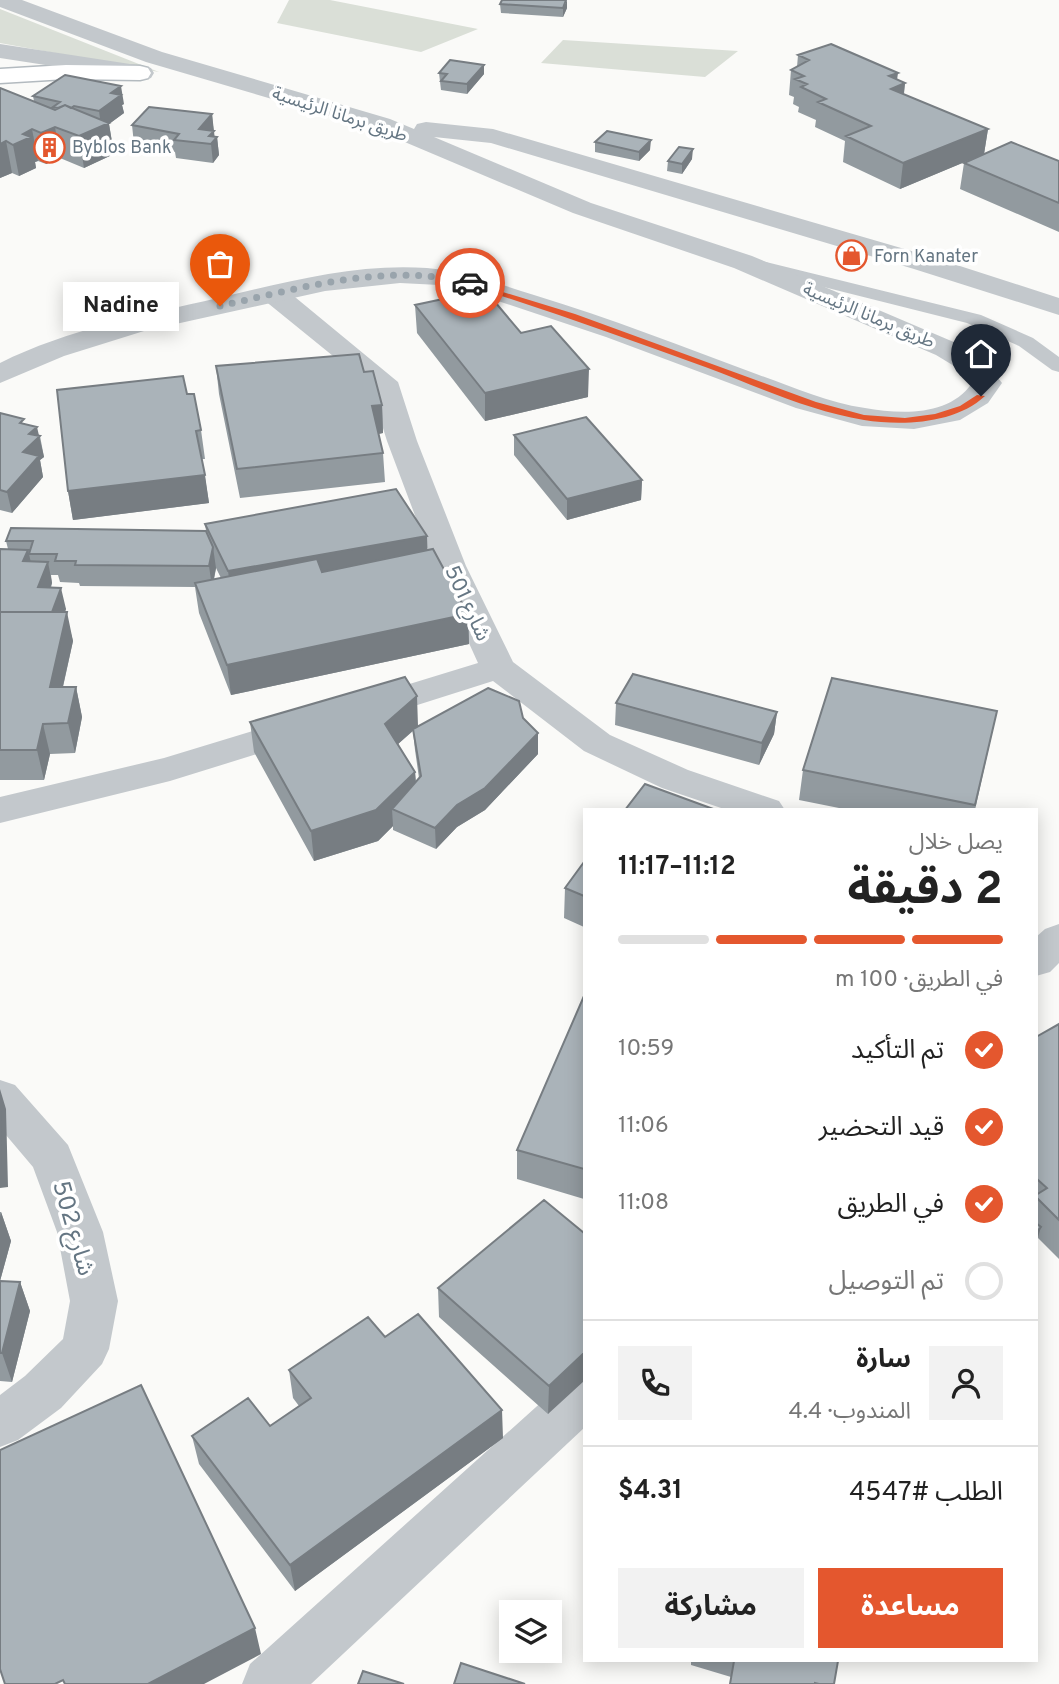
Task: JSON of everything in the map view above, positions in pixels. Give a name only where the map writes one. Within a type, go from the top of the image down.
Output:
[{"type":"main road","points":[[0,76],[66,72],[140,73]]},
{"type":"street","name":"طريق برمانا الرئيسية","points":[[0,374],[29,358],[126,328],[274,294],[331,282],[381,276],[428,276],[467,282],[572,315],[813,404],[863,417],[905,421],[936,416],[963,408],[981,396],[986,383],[974,366],[946,349],[743,262],[582,208],[382,124],[154,57],[2,0]]},
{"type":"street","points":[[0,51],[140,73],[239,83]]},
{"type":"street","points":[[382,124],[493,136],[923,263],[1059,307]]},
{"type":"street","name":"شارع 501","points":[[274,294],[383,382],[402,441],[450,566],[498,668],[597,743],[674,779],[760,808]]},
{"type":"street","points":[[0,810],[170,769],[498,668]]},
{"type":"street","points":[[1038,924],[1059,938],[1038,959]]},
{"type":"street","name":"شارع 502","points":[[0,1097],[52,1158],[80,1232],[94,1301],[85,1349],[43,1392],[0,1424]]},
{"type":"street","points":[[270,1684],[583,1397]]},
{"type":"lane","points":[[743,262],[974,319],[1026,342],[1059,366]]},
{"type":"shaded area","points":[[289,0],[330,0],[478,29],[421,52],[277,23]]},
{"type":"shaded area","points":[[0,9],[159,72],[0,43]]},
{"type":"shaded area","points":[[563,40],[738,51],[705,77],[541,63]]},
{"type":"building","points":[[502,0],[566,0],[563,8],[500,4]]},
{"type":"building","points":[[831,44],[898,73],[889,76],[905,83],[891,89],[988,129],[903,163],[846,136],[871,126],[818,102],[826,99],[801,87],[807,84],[795,79],[804,76],[791,70],[809,60],[798,55]]},
{"type":"building","points":[[450,60],[484,65],[467,84],[441,81],[447,74],[439,73]]},
{"type":"building","points":[[65,75],[121,86],[111,93],[121,95],[99,111],[65,105],[53,107],[60,102],[33,96]]},
{"type":"building","points":[[0,88],[55,110],[65,105],[109,123],[79,136],[55,127],[41,133],[32,129],[23,134],[31,137],[13,145],[6,141],[0,144]]},
{"type":"building","points":[[149,107],[212,114],[199,129],[214,131],[209,136],[217,137],[211,144],[174,140],[179,134],[132,125]]},
{"type":"building","points":[[607,131],[651,140],[639,152],[595,142]]},
{"type":"building","points":[[1011,142],[1059,161],[1059,203],[964,163]]},
{"type":"building","points":[[679,147],[693,149],[682,164],[668,161]]},
{"type":"building","points":[[485,290],[521,333],[551,326],[589,369],[485,393],[415,305]]},
{"type":"building","points":[[359,354],[364,372],[373,371],[382,405],[372,406],[383,453],[237,469],[216,366]]},
{"type":"building","points":[[183,376],[187,394],[194,394],[201,430],[196,431],[205,475],[68,491],[57,390]]},
{"type":"building","points":[[0,413],[24,419],[20,423],[37,427],[29,434],[40,436],[23,452],[39,456],[7,492],[0,490]]},
{"type":"building","points":[[586,417],[642,480],[567,499],[514,435]]},
{"type":"building","points":[[396,489],[427,536],[228,571],[205,524]]},
{"type":"building","points":[[11,528],[206,531],[213,547],[209,566],[75,565],[76,561],[55,561],[57,554],[29,554],[33,541],[6,541]]},
{"type":"building","points":[[0,549],[28,550],[23,561],[48,562],[38,587],[61,588],[52,612],[0,612]]},
{"type":"building","points":[[433,549],[468,614],[227,665],[195,583],[317,559],[322,572]]},
{"type":"building","points":[[0,612],[67,612],[50,687],[76,687],[68,723],[43,724],[37,750],[0,750]]},
{"type":"building","points":[[633,674],[777,712],[762,743],[616,703]]},
{"type":"building","points":[[405,677],[417,696],[385,724],[415,772],[376,810],[311,831],[250,722]]},
{"type":"building","points":[[832,678],[997,711],[975,805],[803,770]]},
{"type":"building","points":[[488,688],[519,701],[523,718],[538,733],[485,788],[457,805],[435,828],[392,809],[421,776],[413,729]]},
{"type":"building","points":[[645,784],[711,808],[627,808]]},
{"type":"building","points":[[583,863],[583,896],[565,888]]},
{"type":"building","points":[[583,998],[583,1169],[517,1150]]},
{"type":"building","points":[[1059,1024],[1059,1220],[1038,1199],[1038,1194],[1047,1188],[1038,1180],[1038,1036]]},
{"type":"building","points":[[544,1200],[583,1232],[583,1354],[549,1386],[438,1288]]},
{"type":"building","points":[[0,1281],[20,1282],[2,1353],[0,1353]]},
{"type":"building","points":[[418,1314],[502,1410],[290,1565],[192,1436],[248,1398],[270,1426],[311,1398],[289,1370],[368,1317],[385,1337]]},
{"type":"building","points":[[141,1385],[255,1628],[148,1684],[65,1684],[63,1680],[55,1684],[5,1684],[0,1669],[0,1450]]},
{"type":"building","points":[[734,1662],[838,1662],[834,1684],[730,1684]]},
{"type":"building","points":[[461,1663],[525,1684],[454,1684]]},
{"type":"building","points":[[363,1671],[404,1684],[358,1684]]},
{"type":"way so far","points":[[220,306],[331,282],[394,275],[428,276],[470,283]]},
{"type":"place","name":"Byblos Bank","points":[[49,147]]},
{"type":"place","name":"Forn Kanater","points":[[851,256]]},
{"type":"place","name":"Nadine","points":[[220,306]]},
{"type":"route","points":[[470,283],[572,315],[813,404],[863,417],[905,421],[936,416],[963,408],[981,396]]}]
